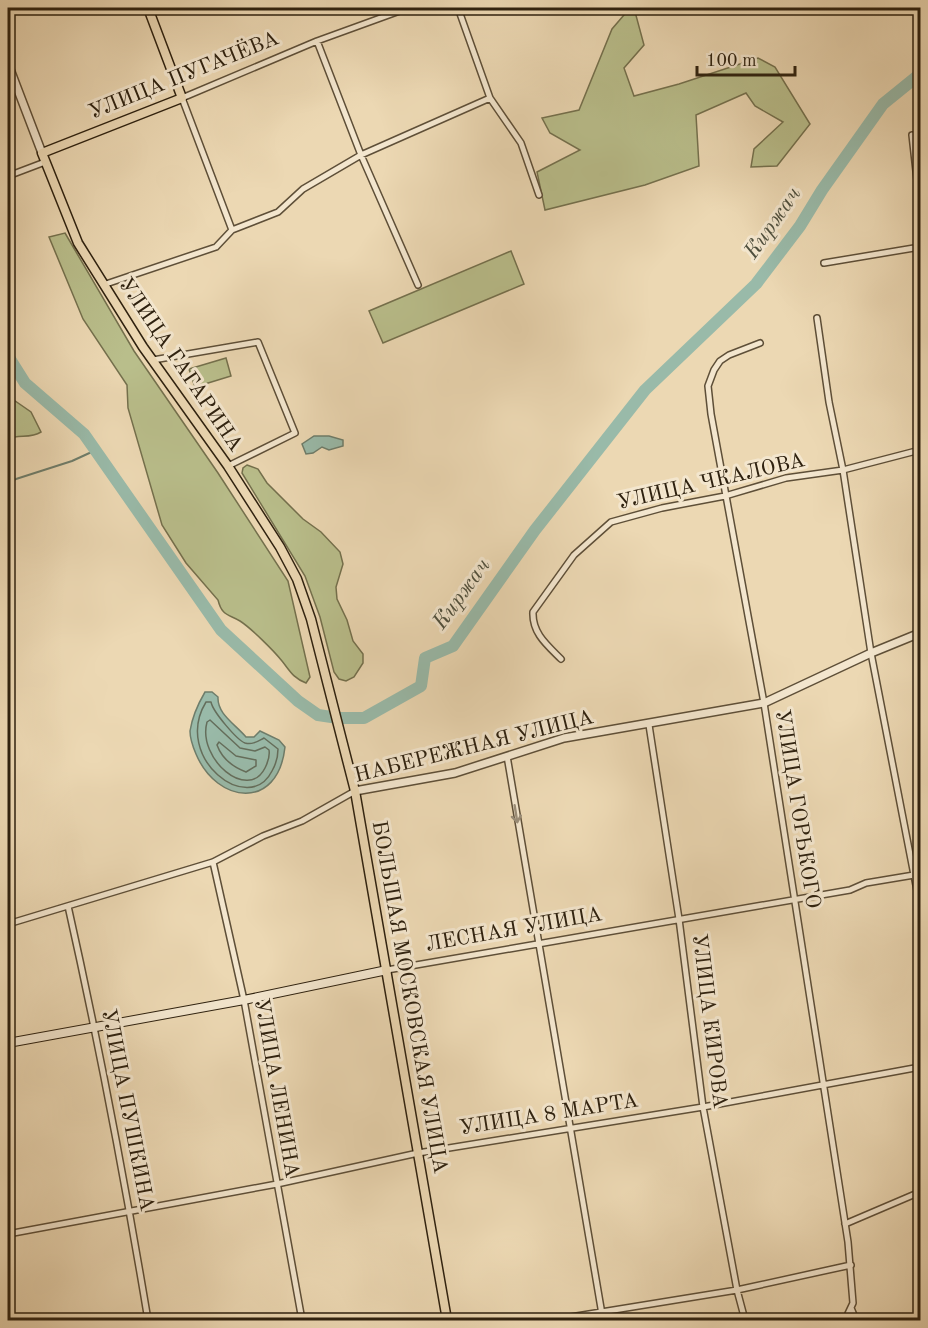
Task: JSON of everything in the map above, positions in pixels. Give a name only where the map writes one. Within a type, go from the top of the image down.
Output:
[{"type":"main road","points":[[148,8],[182,98]]},
{"type":"main road","name":"УЛИЦА ПУГАЧЁВА","points":[[42,153],[182,98]]},
{"type":"main road","name":"УЛИЦА ГАГАРИНА","points":[[42,153],[78,243],[103,285],[228,466],[280,547],[297,579],[311,619],[326,682]]},
{"type":"main road","name":"БОЛЬШАЯ МОСКОВСКАЯ УЛИЦА","points":[[326,682],[355,791],[447,1320]]},
{"type":"main road","name":"ЛЕСНАЯ УЛИЦА","points":[[8,1043],[244,1000],[387,970]]},
{"type":"street","name":"УЛИЦА ПУГАЧЁВА","points":[[182,98],[317,41],[408,8]]},
{"type":"street","points":[[458,8],[490,98],[521,143],[539,195]]},
{"type":"street","points":[[317,41],[361,154],[418,285]]},
{"type":"street","name":"УЛИЦА ГАГАРИНА","points":[[8,64],[42,153]]},
{"type":"street","points":[[182,98],[232,230]]},
{"type":"street","points":[[103,285],[216,247],[232,230],[278,212],[303,189],[361,154],[490,98]]},
{"type":"street","points":[[912,135],[921,207]]},
{"type":"street","points":[[8,176],[45,162]]},
{"type":"street","points":[[824,263],[921,247]]},
{"type":"street","points":[[817,318],[871,653],[918,875],[921,906]]},
{"type":"street","points":[[153,360],[258,342],[295,433],[228,466]]},
{"type":"street","name":"УЛИЦА ГОРЬКОГО","points":[[760,343],[720,361],[708,386],[724,496],[764,703],[845,1224],[854,1303],[845,1320]]},
{"type":"street","name":"УЛИЦА ЧКАЛОВА","points":[[561,659],[541,639],[535,628],[533,612],[574,555],[611,522],[662,508],[724,496],[786,478],[843,470],[921,450]]},
{"type":"street","name":"НАБЕРЕЖНАЯ УЛИЦА","points":[[8,924],[213,862],[263,836],[302,821],[355,791],[411,779],[455,773],[564,738],[649,725],[764,703],[871,653],[921,633]]},
{"type":"street","name":"УЛИЦА КИРОВА","points":[[649,725],[679,919],[703,1107],[737,1290],[745,1320]]},
{"type":"street","points":[[507,756],[603,1320]]},
{"type":"street","name":"УЛИЦА ЛЕНИНА","points":[[213,862],[244,1000],[302,1320]]},
{"type":"street","name":"ЛЕСНАЯ УЛИЦА","points":[[387,970],[850,890],[866,883],[918,875]]},
{"type":"street","name":"УЛИЦА ПУШКИНА","points":[[68,906],[95,1027],[148,1320]]},
{"type":"street","name":"УЛИЦА 8 МАРТА","points":[[8,1234],[277,1184],[418,1153],[703,1107],[921,1067]]},
{"type":"street","points":[[845,1224],[921,1192]]},
{"type":"street","points":[[552,1320],[737,1290],[851,1266]]},
{"type":"street","name":"УЛИЦА ГОРЬКОГО","points":[[851,1308],[856,1320]]},
{"type":"street","points":[[8,1312],[9,1320]]},
{"type":"green space","points":[[630,8],[634,8],[644,45],[624,68],[634,96],[758,58],[775,67],[810,124],[777,166],[751,167],[754,149],[783,122],[755,106],[746,93],[696,115],[699,166],[645,185],[545,210],[537,172],[580,150],[550,133],[542,118],[579,110],[612,29]]},
{"type":"green space","points":[[65,233],[134,351],[218,473],[288,581],[310,677],[306,683],[295,676],[250,629],[224,612],[218,600],[186,563],[162,525],[128,408],[127,385],[83,319],[49,237]]},
{"type":"green space","points":[[511,251],[524,284],[383,343],[369,311]]},
{"type":"green space","points":[[226,358],[231,376],[195,387],[189,369]]},
{"type":"green space","points":[[8,396],[31,412],[41,432],[8,439]]},
{"type":"green space","points":[[247,465],[258,469],[267,483],[340,552],[343,564],[336,587],[337,599],[347,620],[353,641],[363,654],[363,663],[354,677],[346,681],[339,679],[334,672],[320,617],[305,576],[242,473],[243,468]]},
{"type":"water","points":[[314,436],[329,436],[343,440],[343,446],[329,450],[322,447],[313,453],[306,454],[302,444]]},
{"type":"water","points":[[205,692],[212,692],[218,697],[220,709],[246,737],[254,737],[260,731],[279,740],[285,747],[280,768],[271,782],[259,791],[246,793],[232,791],[218,783],[206,771],[196,754],[190,731]]},
{"type":"waterway","name":"Киржач","points":[[8,356],[25,383],[84,434],[221,630],[298,701],[318,715],[364,718],[421,686],[425,658],[453,646],[535,530],[645,390],[756,284],[800,226],[822,190],[883,104],[920,74]]},
{"type":"waterway","points":[[8,484],[96,450]]}]
